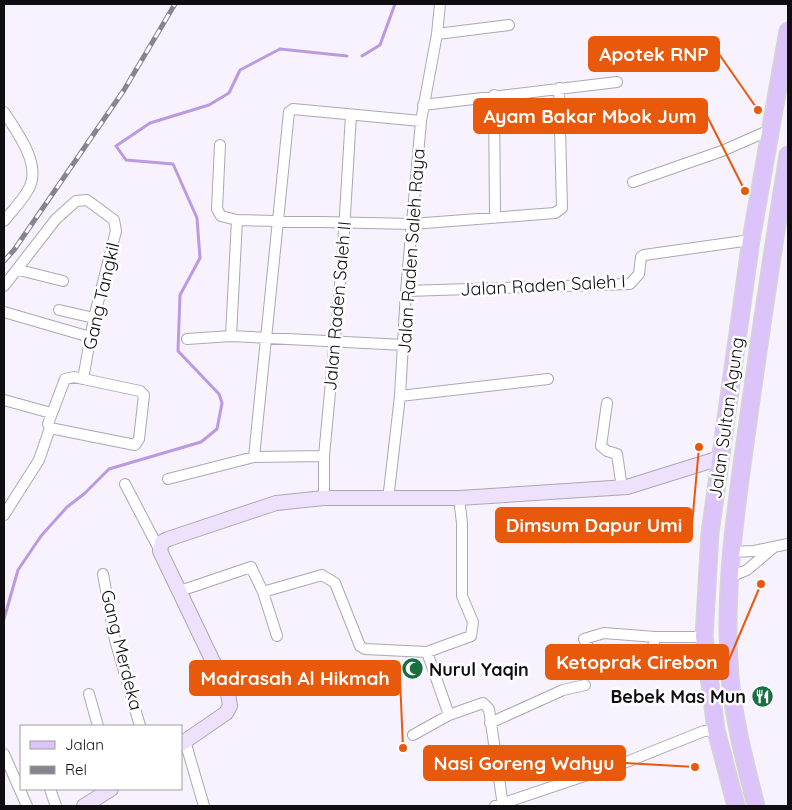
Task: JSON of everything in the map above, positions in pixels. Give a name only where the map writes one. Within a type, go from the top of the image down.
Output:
[{"type":"main road","name":"Jalan Sultan Agung","points":[[736,806],[716,730],[704,637],[710,533],[751,240],[788,31]]},
{"type":"main road","name":"Jalan Sultan Agung","points":[[756,806],[736,726],[730,677],[728,629],[730,577],[733,534],[768,280],[788,155]]},
{"type":"main road","points":[[746,277],[768,280]]},
{"type":"main road","points":[[710,533],[733,534]]},
{"type":"street","name":"Jalan Raden Saleh Raya","points":[[388,500],[400,396],[406,291],[420,121],[437,34],[440,4]]},
{"type":"street","points":[[437,34],[509,25]]},
{"type":"street","points":[[423,105],[494,95],[617,82]]},
{"type":"street","points":[[220,145],[217,210],[221,216],[237,220],[412,224],[555,213],[562,210],[559,88]]},
{"type":"street","points":[[494,95],[496,217]]},
{"type":"street","points":[[254,457],[280,222],[289,112],[293,109],[420,121]]},
{"type":"street","points":[[4,112],[28,153],[33,169],[32,181],[28,190],[4,221]]},
{"type":"street","name":"Jalan Raden Saleh II","points":[[324,498],[324,456],[336,340],[351,115]]},
{"type":"street","points":[[633,182],[722,152],[770,130]]},
{"type":"street","name":"Gang Tangkil","points":[[4,286],[19,270],[56,219],[76,201],[87,200],[114,220],[116,226],[94,318],[83,379]]},
{"type":"street","points":[[231,336],[237,220]]},
{"type":"street","name":"Jalan Raden Saleh I","points":[[406,291],[630,284],[637,278],[641,257],[644,255],[751,240]]},
{"type":"street","points":[[19,270],[63,281]]},
{"type":"street","points":[[60,310],[94,318]]},
{"type":"street","points":[[4,312],[90,338]]},
{"type":"street","points":[[187,339],[231,336],[404,345]]},
{"type":"street","points":[[4,515],[39,460],[50,428],[48,424],[51,413],[65,380],[74,377],[140,391],[144,395],[145,400],[138,442],[131,446],[50,428]]},
{"type":"street","points":[[400,396],[548,379]]},
{"type":"street","points":[[4,400],[51,413]]},
{"type":"street","points":[[607,403],[601,446],[606,451],[617,454],[622,488]]},
{"type":"street","points":[[168,479],[254,457],[324,456]]},
{"type":"street","points":[[160,551],[162,542],[168,538],[276,503],[324,498],[388,500],[459,498],[622,488],[634,486],[720,458]]},
{"type":"street","points":[[124,484],[180,591],[228,693],[230,706],[226,713],[183,742],[204,806]]},
{"type":"street","points":[[263,592],[322,575],[328,576],[335,583],[360,646],[365,649],[427,652],[471,636],[474,630],[470,613],[462,596],[462,523],[459,498]]},
{"type":"street","points":[[732,552],[773,548],[788,544]]},
{"type":"street","points":[[730,577],[748,570],[773,548]]},
{"type":"street","points":[[180,591],[251,567],[263,592],[277,636]]},
{"type":"street","name":"Gang Merdeka","points":[[103,574],[115,640],[140,725]]},
{"type":"street","points":[[655,637],[652,652],[603,668],[597,664],[584,639],[604,634],[704,637]]},
{"type":"street","points":[[427,652],[449,715]]},
{"type":"street","points":[[490,723],[563,690],[585,685]]},
{"type":"street","points":[[89,694],[98,725]]},
{"type":"street","points":[[412,735],[449,715],[484,703],[489,709],[500,805],[629,761],[704,731],[716,730]]},
{"type":"street","points":[[4,754],[27,806]]},
{"type":"street","points":[[50,790],[56,806]]},
{"type":"street","points":[[84,806],[103,791]]},
{"type":"waterway","points":[[362,56],[380,45],[395,4]]},
{"type":"waterway","points":[[4,619],[18,570],[41,536],[67,507],[84,494],[109,469],[201,442],[217,429],[222,403],[219,394],[178,351],[180,295],[200,258],[197,218],[173,164],[126,160],[116,146],[150,123],[209,105],[229,93],[240,70],[280,49],[347,56]]},
{"type":"railway","points":[[4,261],[14,250],[124,90],[175,4]]},
{"type":"place","name":"Apotek RNP","points":[[758,110]]},
{"type":"place","name":"Ayam Bakar Mbok Jum","points":[[745,191]]},
{"type":"place","name":"Dimsum Dapur Umi","points":[[699,447]]},
{"type":"place","name":"Ketoprak Cirebon","points":[[761,584]]},
{"type":"place","name":"Nurul Yaqin","points":[[413,669]]},
{"type":"place","name":"Bebek Mas Mun","points":[[762,696]]},
{"type":"place","name":"Madrasah Al Hikmah","points":[[403,748]]},
{"type":"place","name":"Nasi Goreng Wahyu","points":[[695,767]]}]
